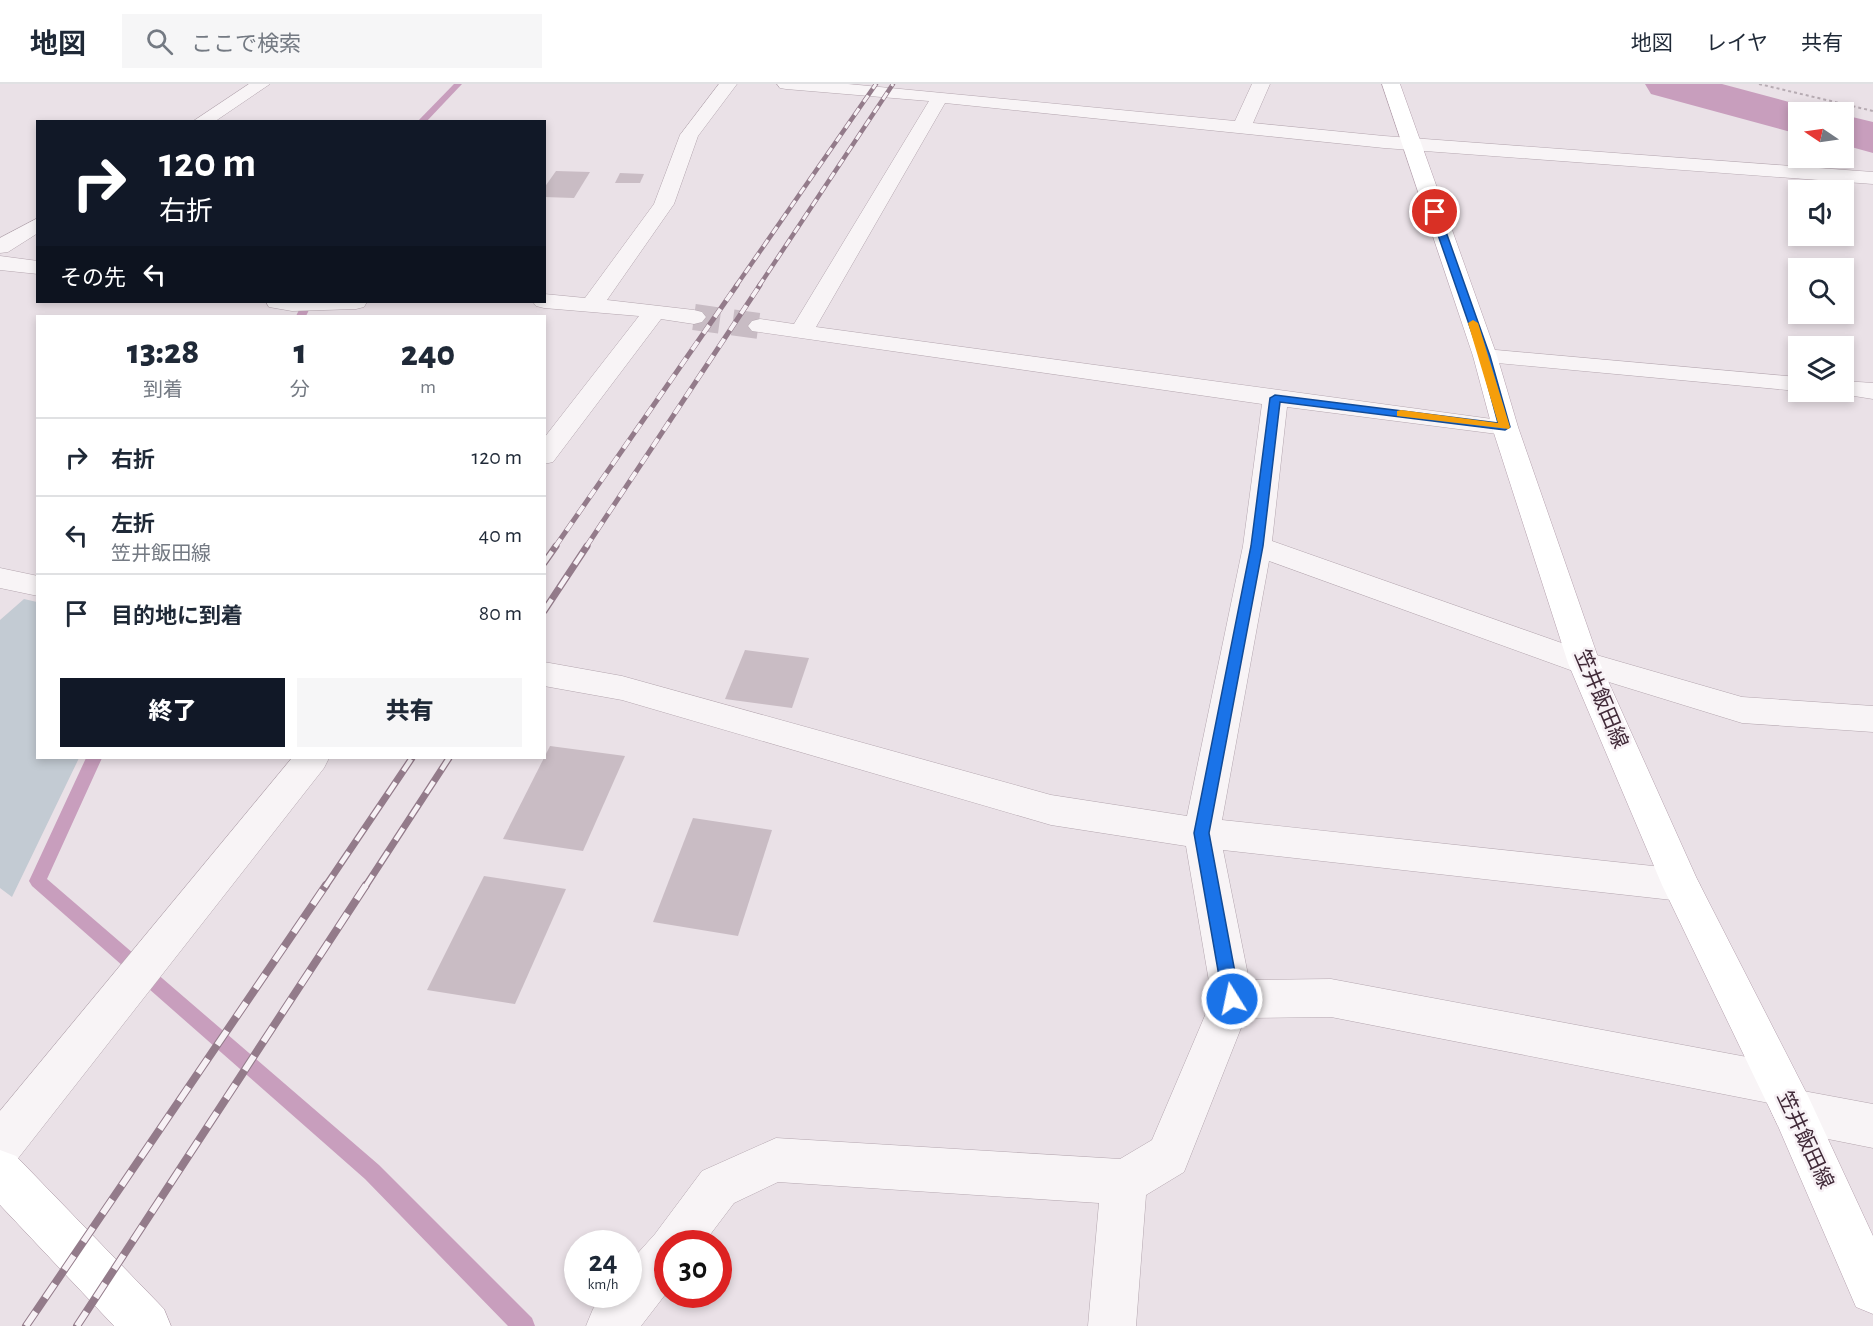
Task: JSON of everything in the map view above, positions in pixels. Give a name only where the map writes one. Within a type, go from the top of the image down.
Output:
[{"type":"main road","name":"笠井飯田線","points":[[1391,84],[1485,356],[1505,427],[1584,663],[1681,885],[1786,1097],[1873,1290]]},
{"type":"main road","points":[[0,1172],[147,1326]]},
{"type":"street","points":[[204,120],[261,84]]},
{"type":"street","points":[[591,306],[664,204],[689,135],[728,84]]},
{"type":"street","points":[[786,84],[1412,144],[1873,178]]},
{"type":"street","points":[[1242,127],[1261,84]]},
{"type":"street","points":[[801,332],[940,97]]},
{"type":"street","points":[[0,247],[36,225]]},
{"type":"street","points":[[0,263],[36,268]]},
{"type":"street","points":[[546,302],[654,311],[694,317]]},
{"type":"street","points":[[284,303],[321,303]]},
{"type":"street","points":[[546,453],[654,311]]},
{"type":"street","points":[[760,326],[1275,398],[1505,427]]},
{"type":"street","points":[[1485,356],[1788,383]]},
{"type":"street","points":[[1854,389],[1873,391]]},
{"type":"street","points":[[685,1230],[718,1187],[776,1160],[1124,1182],[1168,1156],[1232,999],[1202,833],[1257,546],[1275,398]]},
{"type":"street","points":[[1257,546],[1584,663],[1742,710],[1873,719]]},
{"type":"street","points":[[0,578],[36,586]]},
{"type":"street","points":[[546,674],[622,688],[1051,810],[1202,833],[1681,885]]},
{"type":"street","points":[[0,1145],[311,759]]},
{"type":"street","points":[[1232,999],[1331,998],[1448,1018],[1786,1097],[1873,1126]]},
{"type":"street","points":[[1112,1326],[1124,1182]]},
{"type":"street","points":[[610,1326],[654,1270]]},
{"type":"path","points":[[1759,84],[1873,111]]},
{"type":"shaded area","points":[[24,599],[36,602],[36,759],[79,759],[12,897],[0,888],[0,620]]},
{"type":"building","points":[[556,171],[590,172],[574,198],[546,197],[546,185]]},
{"type":"building","points":[[620,173],[644,174],[640,183],[615,183]]},
{"type":"building","points":[[745,650],[809,658],[792,708],[725,699]]},
{"type":"building","points":[[550,746],[625,756],[583,851],[503,839],[543,759],[546,759]]},
{"type":"building","points":[[693,818],[772,830],[738,936],[653,922]]},
{"type":"building","points":[[484,876],[566,889],[515,1004],[427,990]]},
{"type":"waterway","points":[[423,120],[458,84]]},
{"type":"waterway","points":[[1668,84],[1788,116]]},
{"type":"waterway","points":[[1854,133],[1873,138]]},
{"type":"waterway","points":[[302,315],[308,303]]},
{"type":"waterway","points":[[94,759],[38,881],[372,1172],[524,1326]]},
{"type":"tunnel","points":[[694,317],[760,326]]},
{"type":"railway","points":[[736,286],[876,84]]},
{"type":"railway","points":[[759,286],[893,84]]},
{"type":"railway","points":[[555,547],[737,285]]},
{"type":"railway","points":[[586,547],[760,285]]},
{"type":"railway","points":[[546,560],[556,546]]},
{"type":"railway","points":[[546,608],[587,546]]},
{"type":"railway","points":[[325,887],[411,759]]},
{"type":"railway","points":[[365,887],[448,759]]},
{"type":"railway","points":[[26,1326],[326,885]]},
{"type":"railway","points":[[77,1326],[366,885]]},
{"type":"slow traffic","points":[[1401,413],[1505,427],[1473,323]]},
{"type":"route","points":[[1232,999],[1202,833],[1257,546],[1275,398],[1505,427],[1485,356],[1435,212]]}]
